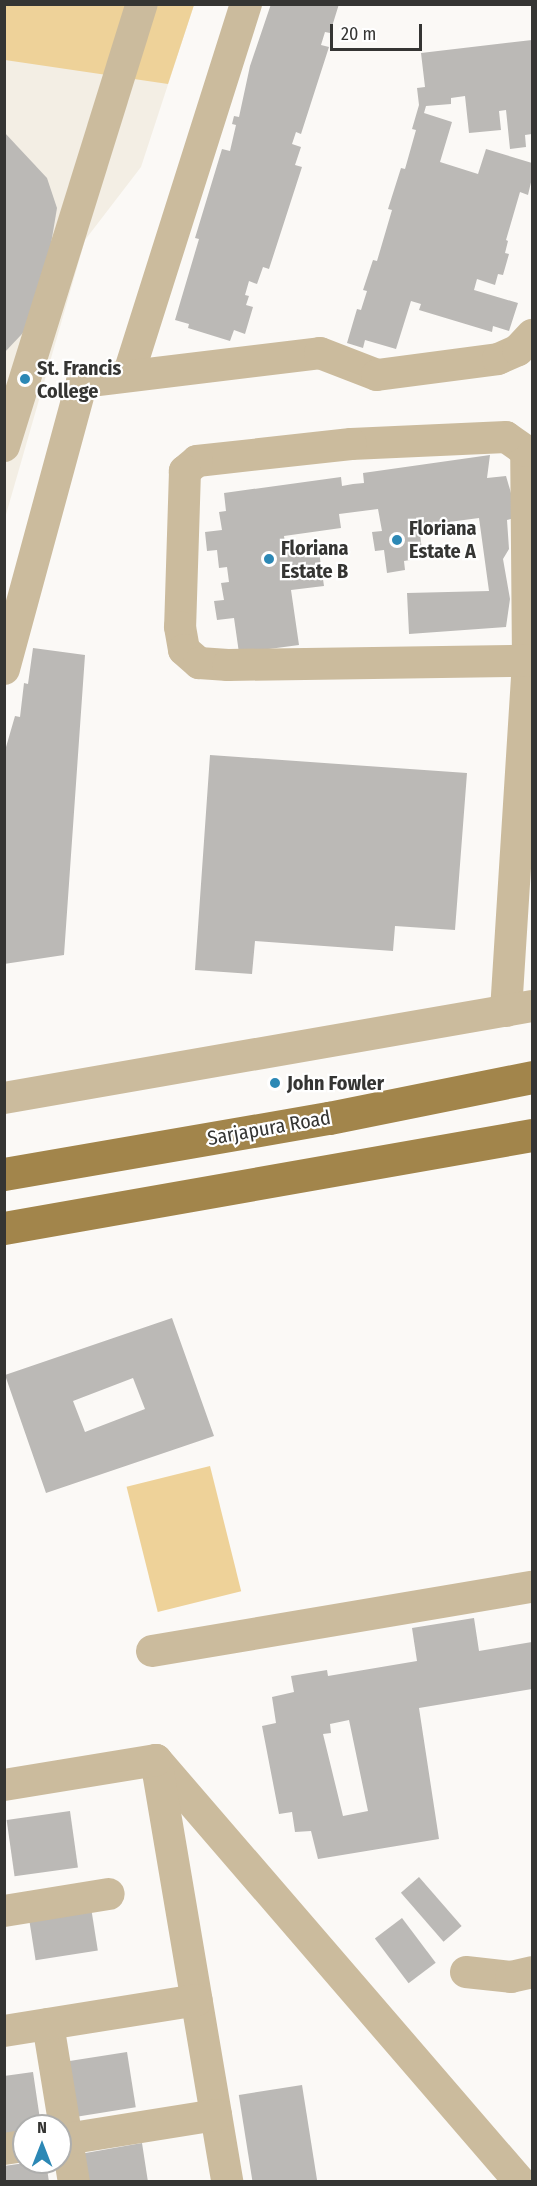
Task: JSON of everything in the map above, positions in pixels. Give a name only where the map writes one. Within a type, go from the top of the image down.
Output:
[{"type":"main road","name":"Sarjapura Road","points":[[4,1174],[329,1118],[532,1077]]},
{"type":"main road","points":[[4,1228],[532,1135]]},
{"type":"street","points":[[6,435],[142,4]]},
{"type":"street","points":[[128,376],[246,4]]},
{"type":"street","points":[[4,669],[82,382],[320,353],[377,375],[498,359],[518,350],[532,335]]},
{"type":"street","points":[[4,1098],[519,1009],[528,661],[526,451],[506,437],[351,444],[197,461],[185,471],[180,627],[184,650],[199,663],[228,665],[528,661]]},
{"type":"street","points":[[152,1651],[532,1587]]},
{"type":"street","points":[[4,1785],[156,1760]]},
{"type":"street","points":[[156,1760],[227,2181]]},
{"type":"street","points":[[156,1760],[520,2181]]},
{"type":"street","points":[[4,1911],[109,1894]]},
{"type":"street","points":[[466,1972],[511,1977],[532,1972]]},
{"type":"street","points":[[4,2031],[197,2000]]},
{"type":"street","points":[[48,2024],[60,2114]]},
{"type":"street","points":[[72,2139],[216,2115]]},
{"type":"shaded area","name":"St. Francis College","points":[[5,5],[194,5],[141,167],[85,240],[5,518]]},
{"type":"shaded area","points":[[5,5],[194,5],[168,84],[5,60]]},
{"type":"shaded area","points":[[210,1466],[241,1591],[158,1612],[127,1487]]},
{"type":"building","points":[[271,4],[339,4],[330,33],[325,32],[321,45],[329,47],[301,134],[296,132],[292,144],[301,147],[295,165],[302,167],[269,269],[263,267],[257,284],[249,281],[245,295],[249,296],[246,305],[253,307],[245,334],[234,330],[230,341],[188,328],[189,324],[175,320],[199,239],[195,238],[222,149],[230,151],[236,125],[232,124],[234,116],[239,117],[250,66]]},
{"type":"building","points":[[532,40],[532,134],[525,135],[526,147],[510,149],[506,110],[499,111],[501,130],[469,133],[465,96],[451,98],[451,104],[426,106],[424,113],[452,122],[440,162],[478,174],[486,149],[532,163],[532,178],[528,195],[520,192],[506,240],[508,241],[505,253],[509,254],[503,275],[498,274],[495,285],[477,279],[474,290],[518,303],[509,331],[493,326],[492,332],[419,310],[421,304],[411,301],[396,349],[365,340],[363,348],[347,343],[357,309],[361,310],[367,291],[363,290],[373,260],[377,261],[392,210],[388,209],[401,168],[405,169],[416,130],[412,129],[419,105],[417,88],[425,87],[421,53]]},
{"type":"building","points":[[4,132],[47,178],[57,208],[39,316],[4,353]]},
{"type":"building","points":[[490,455],[487,478],[506,476],[518,517],[507,520],[509,549],[503,559],[510,599],[506,627],[409,634],[407,593],[489,591],[479,518],[419,526],[423,558],[404,561],[405,570],[387,573],[384,550],[375,551],[372,532],[382,531],[378,509],[339,514],[341,528],[284,536],[286,550],[318,545],[324,586],[291,590],[299,645],[239,653],[234,618],[217,620],[214,601],[224,600],[221,583],[229,582],[227,567],[219,568],[217,550],[207,551],[205,532],[222,530],[219,512],[226,511],[224,493],[341,477],[342,486],[364,483],[363,473]]},
{"type":"building","points":[[33,648],[85,655],[64,955],[4,964],[4,754],[15,716],[20,717],[24,683],[28,684]]},
{"type":"building","points":[[210,755],[467,773],[455,930],[395,926],[393,951],[255,941],[252,974],[195,970]]},
{"type":"building","points":[[172,1318],[214,1436],[46,1493],[5,1375]],"holes":[[[133,1378],[145,1409],[85,1432],[73,1401]]]},
{"type":"building","points":[[474,1618],[479,1651],[532,1642],[532,1689],[419,1708],[439,1839],[318,1859],[311,1831],[295,1832],[292,1812],[279,1814],[262,1726],[276,1723],[272,1697],[294,1692],[291,1676],[327,1670],[328,1676],[417,1661],[412,1628]],"holes":[[[349,1720],[368,1811],[343,1816],[323,1734],[331,1733],[330,1724]]]},
{"type":"building","points":[[70,1811],[78,1867],[15,1876],[7,1820]]},
{"type":"building","points":[[419,1877],[462,1926],[444,1942],[401,1893]]},
{"type":"building","points":[[90,1901],[98,1950],[36,1960],[28,1911]]},
{"type":"building","points":[[402,1918],[436,1963],[409,1983],[375,1938]]},
{"type":"building","points":[[127,2052],[136,2107],[74,2117],[65,2062]]},
{"type":"building","points":[[33,2072],[39,2114],[12,2114],[12,2133],[4,2134],[4,2076]]},
{"type":"building","points":[[302,2085],[317,2182],[253,2182],[239,2095]]},
{"type":"building","points":[[142,2143],[148,2182],[84,2182],[80,2154]]},
{"type":"building","points":[[12,2165],[12,2174],[48,2174],[49,2182],[4,2182],[4,2166]]},
{"type":"place","name":"St. Francis College","points":[[25,379]]},
{"type":"place","name":"Floriana Estate A","points":[[397,540]]},
{"type":"place","name":"Floriana Estate B","points":[[269,559]]},
{"type":"place","name":"John Fowler","points":[[275,1083]]}]
